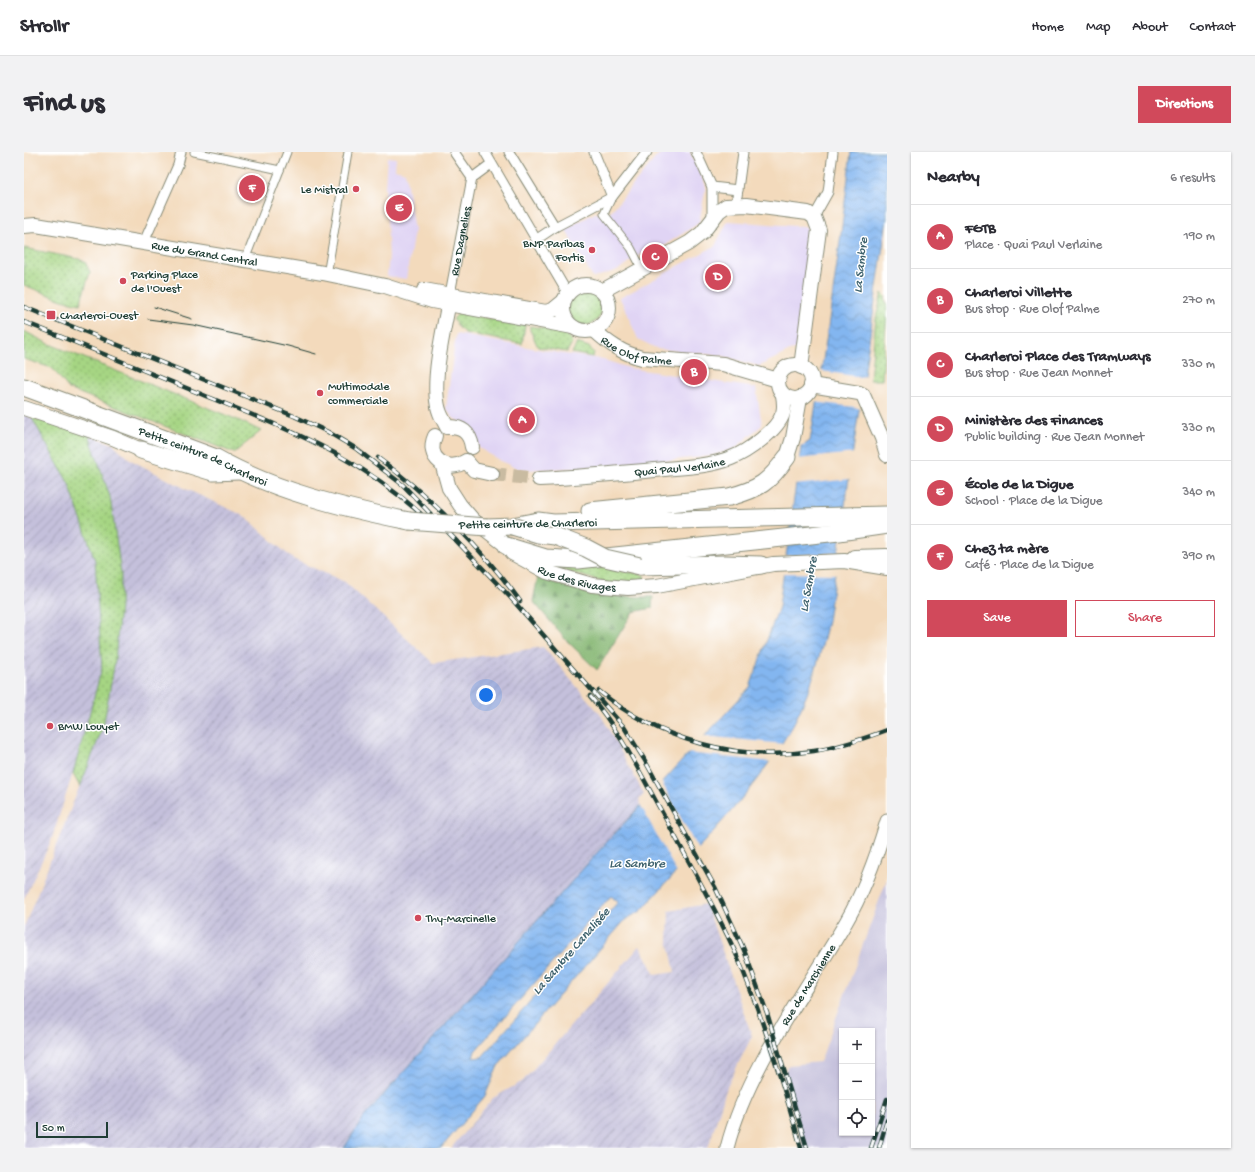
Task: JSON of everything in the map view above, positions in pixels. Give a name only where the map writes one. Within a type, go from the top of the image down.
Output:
[{"type":"highway","name":"Petite ceinture de Charleroi","points":[[24,387],[109,418],[215,465],[238,471],[296,492],[378,515],[442,524],[512,526],[538,521],[553,523],[887,515]]},
{"type":"highway","points":[[141,450],[184,464],[215,465]]},
{"type":"highway","points":[[538,521],[551,513],[621,508],[729,496],[747,492],[773,477],[787,457]]},
{"type":"highway","points":[[507,546],[532,554],[561,560],[578,560],[839,532],[887,525]]},
{"type":"highway","points":[[512,526],[538,534],[555,536],[586,548],[605,558],[640,566],[725,564],[761,565]]},
{"type":"main road","points":[[602,291],[689,243],[702,233],[726,206],[736,204],[808,213],[817,224],[801,367]]},
{"type":"main road","name":"Rue du Grand Central","points":[[24,226],[36,225],[144,242],[327,275],[449,299],[573,328]]},
{"type":"main road","points":[[590,285],[602,291],[608,300],[609,311],[605,322],[594,330],[587,332],[573,328],[564,316],[566,298],[578,286],[590,285]]},
{"type":"main road","name":"Rue du Grand Central","points":[[449,299],[465,298],[504,303],[546,312],[553,310],[566,298]]},
{"type":"main road","points":[[442,430],[436,377],[449,299]]},
{"type":"main road","name":"Rue Olof Palme","points":[[594,330],[619,350],[630,355],[642,358],[723,364],[778,380]]},
{"type":"main road","points":[[791,366],[801,367],[808,373],[812,385],[805,395],[800,398],[791,399],[783,395],[780,391],[778,380],[782,371],[786,368],[791,366]]},
{"type":"main road","points":[[812,385],[859,393],[866,399],[887,455]]},
{"type":"main road","name":"Quai Paul Verlaine","points":[[539,479],[601,476],[690,466],[731,459],[758,442],[774,427],[782,414],[784,406],[783,395]]},
{"type":"main road","points":[[787,457],[794,434],[800,398]]},
{"type":"main road","points":[[24,408],[113,438],[141,450]]},
{"type":"main road","points":[[468,456],[454,466],[442,463],[433,453],[433,441],[442,430],[454,426],[462,429],[471,440],[468,456],[474,470],[492,474]]},
{"type":"main road","name":"Rue des Rivages","points":[[442,463],[449,488],[460,505],[472,520],[507,546],[512,553],[547,572],[592,585],[628,588],[658,586],[761,565],[868,561]]},
{"type":"main road","points":[[868,561],[887,556]]},
{"type":"main road","points":[[868,561],[887,568]]},
{"type":"main road","name":"Rue de Marchienne","points":[[727,1148],[744,1097],[762,1062],[847,921],[862,888],[887,821]]},
{"type":"street","points":[[144,242],[178,165],[181,152]]},
{"type":"street","points":[[194,152],[280,170]]},
{"type":"street","points":[[245,260],[287,152]]},
{"type":"street","points":[[327,275],[348,152]]},
{"type":"street","points":[[454,152],[472,178],[491,164]]},
{"type":"street","points":[[485,152],[537,239],[566,298]]},
{"type":"street","points":[[509,152],[555,228]]},
{"type":"street","points":[[594,152],[612,197]]},
{"type":"street","points":[[642,269],[631,248],[604,214],[612,197],[647,152]]},
{"type":"street","points":[[696,152],[712,187],[712,221]]},
{"type":"street","points":[[736,204],[743,152]]},
{"type":"street","points":[[817,224],[828,192],[833,152]]},
{"type":"street","name":"Rue Dagnelies","points":[[449,299],[472,178]]},
{"type":"street","points":[[712,187],[738,190]]},
{"type":"street","points":[[537,239],[612,197]]},
{"type":"shaded area","points":[[664,152],[690,152],[695,162],[706,186],[699,223],[646,257],[642,253],[618,270],[593,278],[565,229],[595,213],[609,214],[658,155]]},
{"type":"shaded area","points":[[387,157],[396,158],[395,169],[405,172],[414,231],[406,279],[387,276],[389,256],[385,186]]},
{"type":"shaded area","points":[[728,221],[808,227],[811,246],[800,346],[759,366],[723,356],[658,349],[638,339],[620,298],[715,246]]},
{"type":"shaded area","points":[[456,334],[564,354],[601,359],[629,368],[756,388],[762,425],[734,449],[709,456],[605,467],[520,470],[479,448],[474,431],[452,417],[446,408]]},
{"type":"shaded area","points":[[24,413],[32,418],[69,484],[95,560],[102,668],[74,770],[51,841],[24,899]]},
{"type":"shaded area","name":"Thy-Marcinelle","points":[[89,435],[113,444],[131,460],[186,489],[238,513],[249,520],[293,559],[345,582],[433,663],[543,647],[601,715],[644,794],[639,800],[641,805],[364,1117],[344,1148],[24,1148],[24,927],[103,727],[115,661],[120,606],[121,573],[110,497]]},
{"type":"shaded area","points":[[887,879],[887,1148],[804,1148],[783,1074],[789,1065],[820,1062]]},
{"type":"shaded area","points":[[706,904],[752,1036],[727,1087],[708,1148],[451,1148],[493,1098],[523,1081],[640,946],[655,975],[675,972],[668,940],[669,911]]},
{"type":"green space","points":[[24,248],[79,259],[85,262],[90,272],[80,304],[62,300],[24,285]]},
{"type":"green space","points":[[582,291],[588,291],[592,292],[599,298],[602,308],[601,315],[595,322],[588,325],[582,325],[578,324],[571,318],[568,311],[568,305],[569,301],[575,294]]},
{"type":"green space","points":[[882,293],[885,296],[887,311],[882,380],[870,380],[876,318]]},
{"type":"green space","points":[[459,313],[525,325],[522,344],[465,333],[453,319]]},
{"type":"green space","points":[[530,326],[560,332],[569,338],[572,343],[567,352],[538,347],[530,330]]},
{"type":"green space","points":[[24,331],[47,343],[238,420],[261,431],[234,453],[69,389],[52,368],[24,359]]},
{"type":"green space","points":[[577,343],[589,347],[594,352],[593,357],[572,353]]},
{"type":"green space","points":[[32,418],[89,435],[110,497],[121,573],[120,606],[115,661],[103,727],[80,787],[73,774],[102,668],[95,560],[69,484]]},
{"type":"green space","points":[[600,563],[614,569],[644,575],[645,582],[610,584],[544,564]]},
{"type":"green space","points":[[538,576],[567,587],[594,594],[653,597],[652,608],[633,612],[597,670],[566,640],[533,601]]},
{"type":"water","name":"La Sambre","points":[[851,152],[887,152],[887,219],[828,621],[821,651],[807,695],[794,722],[772,759],[737,804],[641,911],[626,919],[498,1066],[485,1096],[441,1148],[344,1148],[364,1117],[596,854],[750,687],[779,607],[801,447],[810,441],[816,405]],"holes":[[[611,896],[618,902],[482,1057],[473,1058],[475,1051]]]},
{"type":"pier","points":[[819,368],[822,371],[860,377],[865,376],[868,372],[862,410],[855,407],[814,402]]},
{"type":"pier","points":[[855,453],[851,479],[794,485],[797,459]]},
{"type":"pier","points":[[840,553],[837,574],[781,573],[784,556]]},
{"type":"pier","points":[[703,736],[784,744],[772,762],[687,753]]},
{"type":"pier","points":[[661,781],[698,850],[677,873],[640,804]]},
{"type":"tunnel","points":[[492,474],[539,479]]},
{"type":"tram line","points":[[154,307],[192,319]]},
{"type":"tram line","points":[[148,319],[193,325],[288,346],[316,354]]},
{"type":"railway","points":[[24,307],[294,416],[328,432],[355,448],[403,485],[510,597],[624,727],[644,759],[715,887],[744,950],[767,1013],[807,1148]]},
{"type":"railway","points":[[24,322],[266,421],[326,448],[382,482],[409,503],[436,528]]},
{"type":"railway","points":[[378,458],[416,488],[454,524],[490,563],[520,601]]},
{"type":"railway","points":[[599,691],[622,708],[647,723],[700,744],[728,750],[785,754],[814,751],[869,737],[887,730]]},
{"type":"railway","points":[[590,696],[611,723],[629,753],[729,938],[764,1027],[780,1075],[801,1148]]},
{"type":"railway","points":[[871,1148],[887,1099]]},
{"type":"railway","points":[[879,1148],[887,1120]]},
{"type":"place","name":"Chez ta mère","points":[[252,188]]},
{"type":"place","name":"Le Mistral","points":[[356,189]]},
{"type":"place","name":"École de la Digue","points":[[399,208]]},
{"type":"place","name":"BNP Paribas Fortis","points":[[592,250]]},
{"type":"place","name":"Charleroi Place des Tramways","points":[[655,257]]},
{"type":"place","name":"Ministère des Finances","points":[[718,277]]},
{"type":"place","name":"Parking Place de l'Ouest","points":[[123,281]]},
{"type":"place","name":"Charleroi-Ouest","points":[[51,315]]},
{"type":"place","name":"Charleroi Villette","points":[[694,372]]},
{"type":"place","name":"Multimodale commerciale","points":[[320,393]]},
{"type":"place","name":"FGTB","points":[[522,420]]},
{"type":"place","name":"BMW Louyet","points":[[50,726]]},
{"type":"place","name":"Thy-Marcinelle","points":[[418,918]]},
{"type":"water label","name":"La Sambre Canalisée","points":[[570,950]]}]
